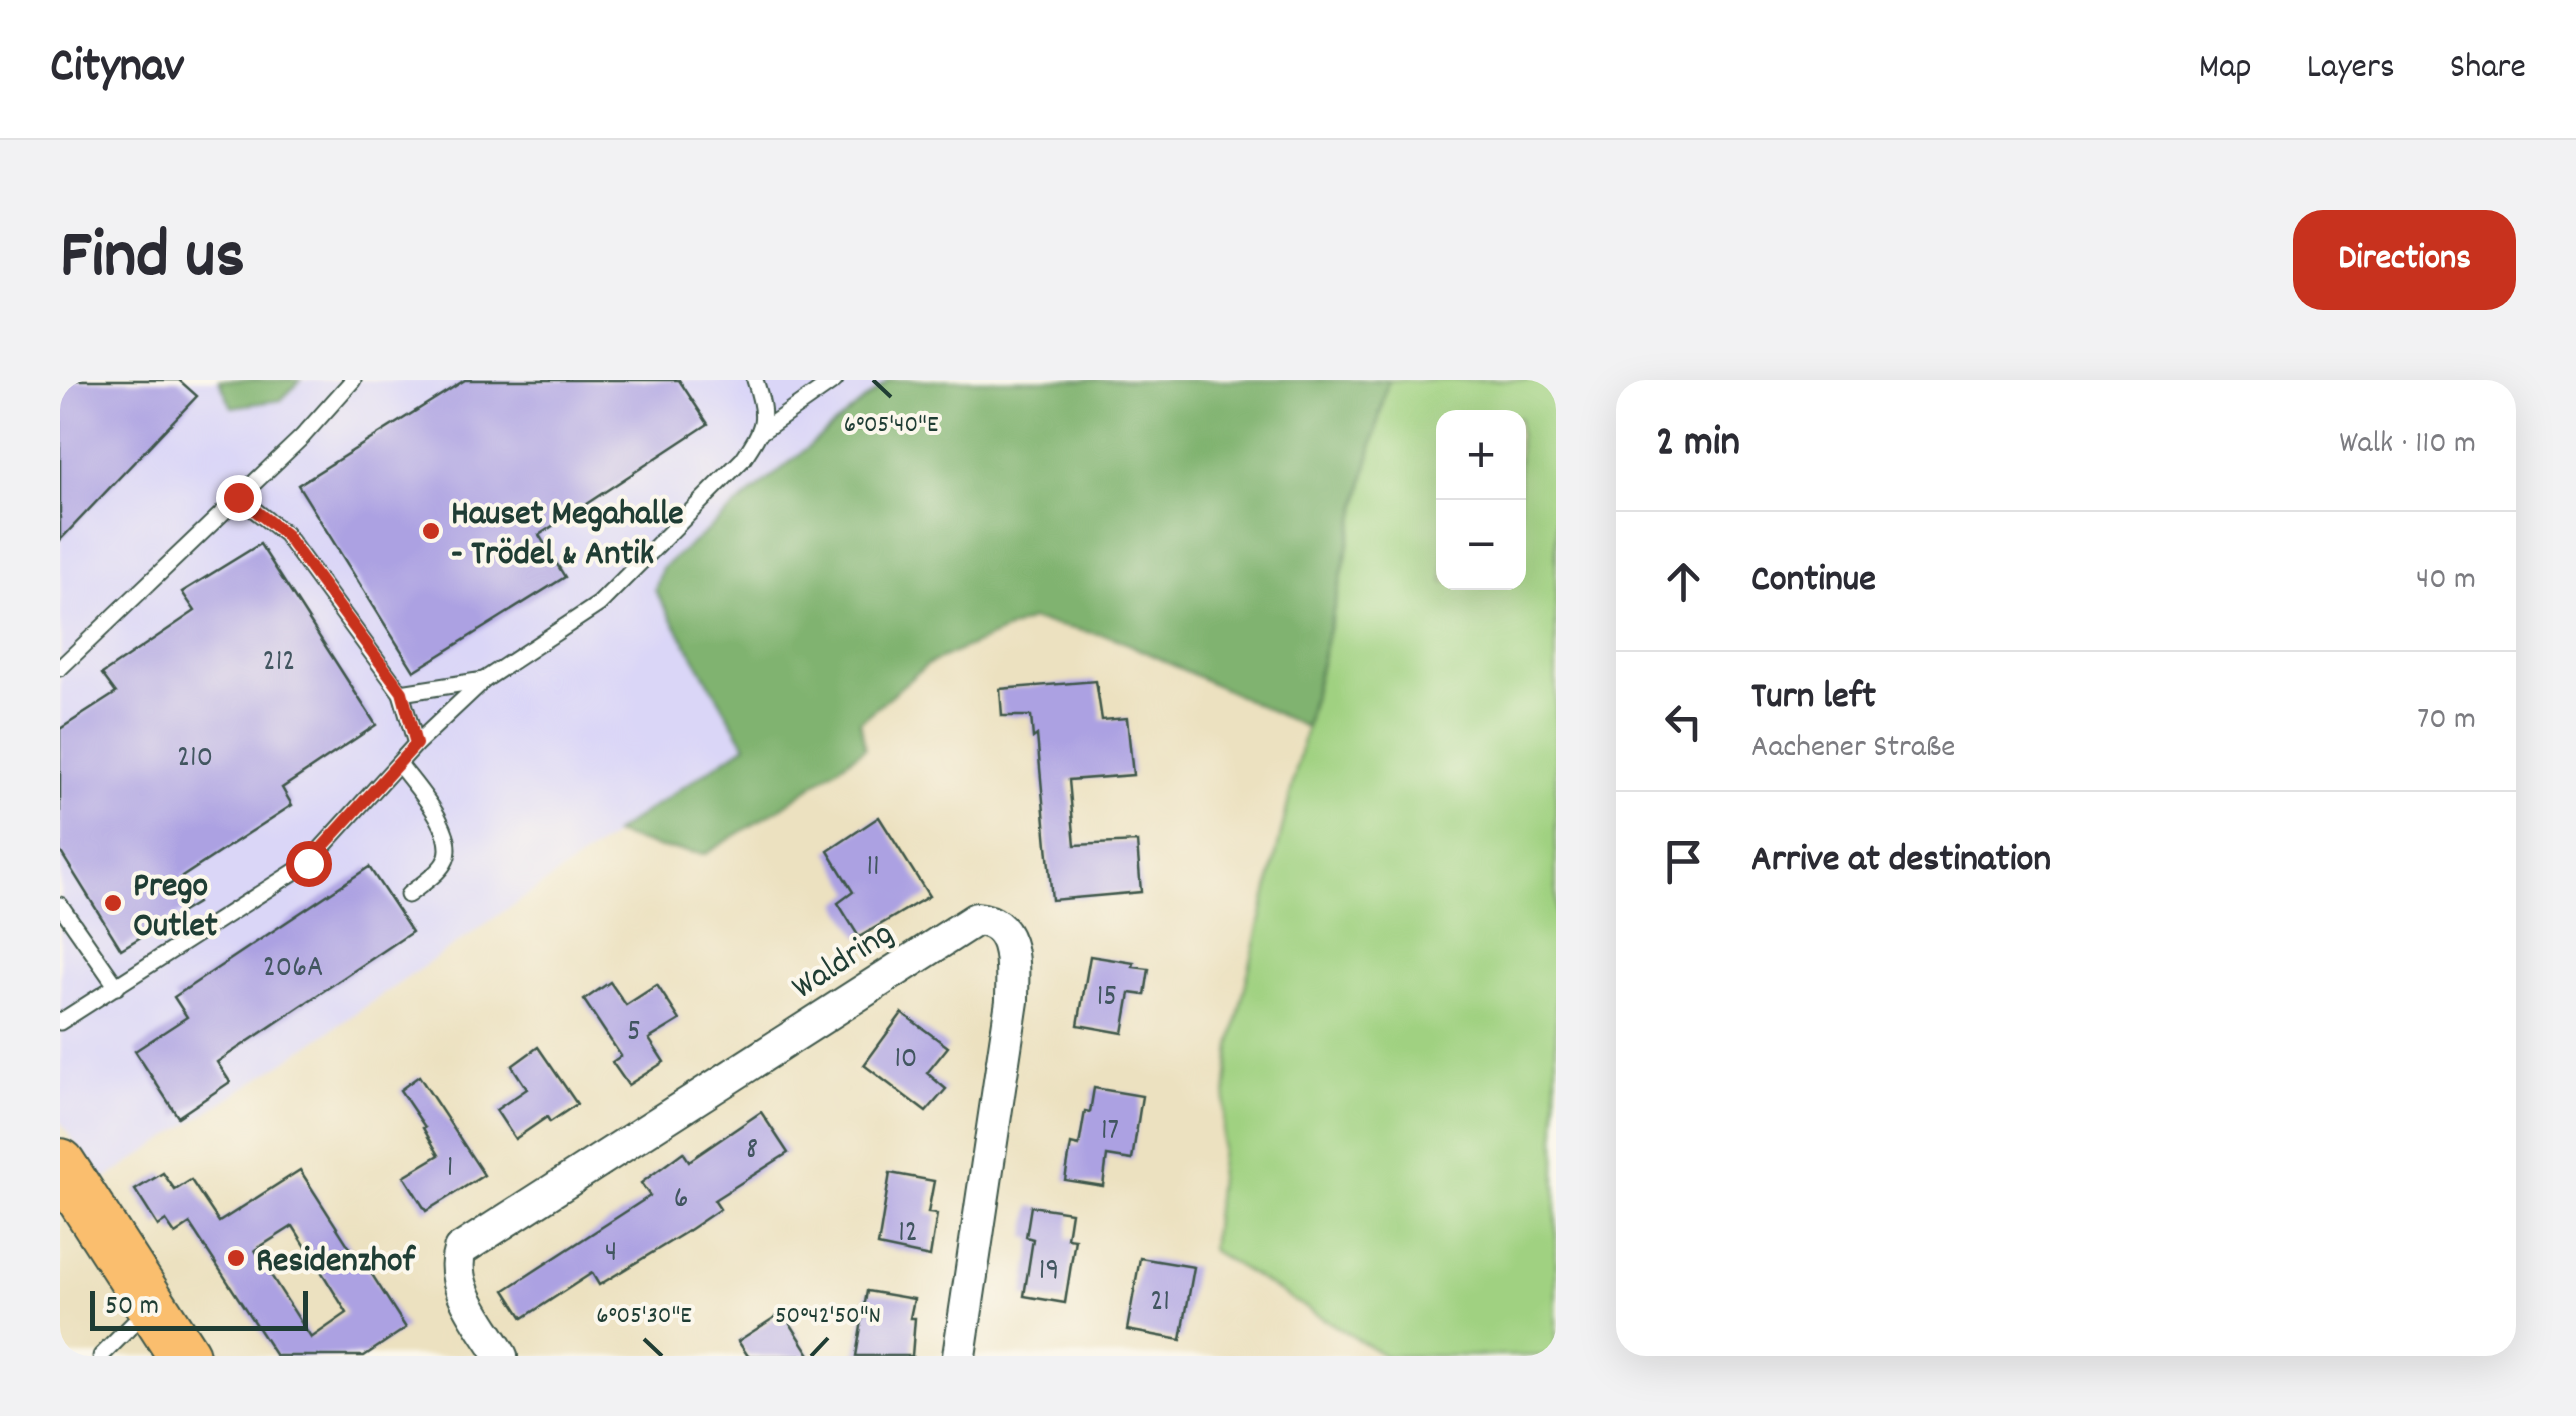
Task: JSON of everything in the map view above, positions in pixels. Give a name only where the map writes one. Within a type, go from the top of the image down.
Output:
[{"type":"main road","points":[[60,1164],[182,1355]]},
{"type":"street","name":"Waldring","points":[[501,1356],[460,1287],[455,1265],[460,1250],[976,919],[992,920],[1002,929],[1012,952],[1012,1001],[959,1356]]},
{"type":"lane","points":[[60,668],[302,437],[353,380]]},
{"type":"lane","points":[[755,380],[762,399],[762,430]]},
{"type":"lane","points":[[60,1022],[308,863],[416,744],[484,680],[600,604],[743,458],[762,430],[834,380]]},
{"type":"lane","points":[[238,497],[285,534],[402,692],[416,744]]},
{"type":"lane","points":[[402,692],[484,680]]},
{"type":"lane","points":[[399,764],[443,825],[450,846],[444,863],[408,895]]},
{"type":"lane","points":[[60,906],[117,987]]},
{"type":"lane","points":[[101,1356],[151,1306]]},
{"type":"shaded area","points":[[60,380],[219,380],[232,407],[281,400],[301,380],[889,380],[662,568],[656,590],[746,745],[299,1052],[101,1182],[60,1121]]},
{"type":"green space","points":[[219,380],[301,380],[281,400],[232,407]]},
{"type":"green space","points":[[889,380],[1388,380],[1305,727],[1113,637],[1030,620],[928,664],[860,721],[865,748],[782,807],[705,854],[661,848],[613,834],[746,745],[655,590],[662,568]]},
{"type":"green space","points":[[1388,380],[1556,380],[1556,1356],[1385,1356],[1211,1250],[1231,1046]]},
{"type":"building","points":[[60,380],[179,380],[197,396],[60,540]]},
{"type":"building","name":"Hauset Megahalle - Trödel & Antik","points":[[465,380],[679,380],[708,424],[539,535],[565,577],[414,671],[298,485]]},
{"type":"building","points":[[260,544],[376,725],[282,788],[292,805],[182,877],[197,903],[121,949],[60,851],[60,729],[116,693],[102,674],[195,611],[182,592]]},
{"type":"building","points":[[1096,681],[1102,720],[1127,718],[1133,775],[1069,780],[1075,845],[1137,842],[1141,892],[1052,900],[1037,735],[1033,738],[1031,716],[1002,716],[1000,689]]},
{"type":"building","points":[[879,817],[929,896],[859,937],[838,903],[853,892],[828,851]]},
{"type":"building","points":[[369,867],[412,932],[217,1062],[230,1082],[178,1117],[135,1051],[187,1017],[174,997]]},
{"type":"building","points":[[1090,956],[1149,969],[1145,995],[1130,993],[1123,1033],[1078,1025]]},
{"type":"building","points":[[610,982],[626,1005],[657,985],[680,1020],[649,1039],[664,1062],[628,1085],[612,1062],[621,1056],[584,1000]]},
{"type":"building","points":[[902,1013],[948,1047],[927,1073],[946,1089],[926,1112],[864,1065]]},
{"type":"building","points":[[538,1047],[577,1104],[550,1122],[547,1117],[515,1139],[496,1110],[527,1089],[512,1066]]},
{"type":"building","points":[[419,1076],[484,1175],[426,1211],[404,1176],[439,1155],[400,1090]]},
{"type":"building","points":[[1094,1088],[1142,1096],[1132,1160],[1107,1156],[1103,1186],[1065,1180],[1071,1144],[1079,1146]]},
{"type":"building","points":[[761,1112],[788,1153],[714,1200],[720,1209],[683,1234],[599,1285],[592,1273],[523,1318],[505,1290],[650,1196],[641,1183],[683,1152],[689,1161]]},
{"type":"building","name":"Residenzhof","points":[[300,1170],[406,1328],[364,1356],[276,1356],[190,1224],[175,1234],[166,1221],[158,1226],[135,1190],[163,1173],[175,1190],[191,1180],[219,1222]],"holes":[[[293,1226],[347,1313],[311,1338],[255,1250]]]},
{"type":"building","points":[[890,1173],[934,1181],[928,1213],[937,1214],[930,1257],[878,1246]]},
{"type":"building","points":[[1031,1206],[1071,1212],[1067,1238],[1075,1239],[1065,1303],[1024,1296],[1033,1239],[1026,1237]]},
{"type":"building","points":[[1140,1258],[1194,1267],[1181,1340],[1127,1330]]},
{"type":"building","points":[[867,1291],[914,1299],[910,1318],[915,1318],[912,1356],[856,1356]]},
{"type":"building","points":[[783,1312],[811,1356],[748,1356],[738,1341]]},
{"type":"place","name":"Hauset Megahalle - Trödel & Antik","points":[[431,531]]},
{"type":"place","name":"Prego Outlet","points":[[113,903]]},
{"type":"place","name":"Residenzhof","points":[[236,1258]]},
{"type":"route","points":[[238,497],[285,534],[402,692],[416,744],[308,863]]}]
